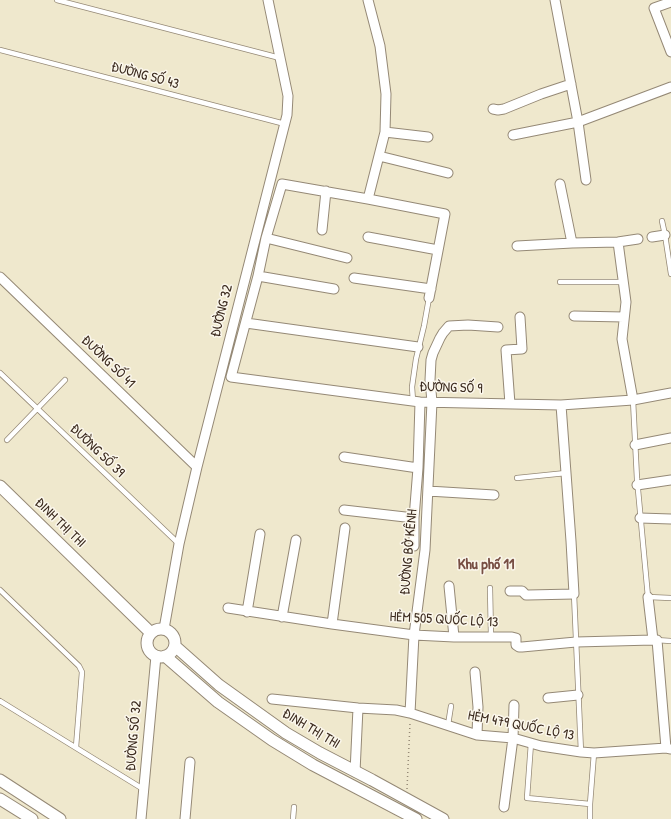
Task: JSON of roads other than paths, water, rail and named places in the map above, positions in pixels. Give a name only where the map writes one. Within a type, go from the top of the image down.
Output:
[{"type":"street","name":"ĐƯỜNG 32","points":[[164,629],[179,544],[197,467],[285,124],[288,96],[268,0]]},
{"type":"street","points":[[368,0],[380,46],[386,94],[385,132],[368,199]]},
{"type":"street","points":[[555,0],[578,122],[586,180]]},
{"type":"street","points":[[671,2],[654,8],[671,52]]},
{"type":"street","points":[[493,109],[504,109],[571,84]]},
{"type":"street","points":[[513,135],[578,122],[671,87]]},
{"type":"street","points":[[385,132],[428,137]]},
{"type":"street","points":[[378,156],[448,173]]},
{"type":"street","points":[[354,278],[430,294],[445,214],[282,184],[266,238],[246,323],[418,347]]},
{"type":"street","points":[[560,184],[572,243]]},
{"type":"street","points":[[322,230],[326,191]]},
{"type":"street","points":[[652,237],[665,235]]},
{"type":"street","points":[[368,237],[438,250]]},
{"type":"street","points":[[266,238],[347,258]]},
{"type":"street","points":[[517,246],[618,242],[638,239]]},
{"type":"street","points":[[618,242],[626,302],[622,339],[633,400]]},
{"type":"street","points":[[258,276],[334,289]]},
{"type":"street","name":"ĐƯỜNG SỐ 41","points":[[0,277],[197,467]]},
{"type":"street","points":[[574,316],[624,317]]},
{"type":"street","points":[[510,404],[506,350],[522,349],[520,317]]},
{"type":"street","name":"ĐƯỜNG SỐ 9","points":[[246,323],[231,377],[432,402],[561,405],[633,400],[671,393]]},
{"type":"street","name":"ĐƯỜNG BỜ KÊNH","points":[[410,713],[414,635],[425,550],[432,402],[430,391],[430,374],[433,353],[443,333],[449,326],[498,327]]},
{"type":"street","points":[[414,546],[414,518],[418,468],[416,401]]},
{"type":"street","points":[[510,591],[522,590],[526,595],[574,594],[561,405]]},
{"type":"street","points":[[635,445],[671,438]]},
{"type":"street","points":[[344,458],[418,468]]},
{"type":"street","points":[[637,485],[671,480]]},
{"type":"street","name":"ĐINH THỊ THI","points":[[0,486],[151,633]]},
{"type":"street","points":[[428,491],[494,495]]},
{"type":"street","points":[[344,510],[414,518]]},
{"type":"street","points":[[640,518],[671,519]]},
{"type":"street","points":[[332,624],[345,528]]},
{"type":"street","points":[[247,612],[260,534]]},
{"type":"street","points":[[282,617],[296,540]]},
{"type":"street","points":[[449,586],[454,637]]},
{"type":"street","points":[[648,597],[655,640],[668,748]]},
{"type":"street","name":"HẺM 505 QUỐC LỘ 13","points":[[228,608],[247,612],[414,635],[514,637],[516,638],[516,645],[519,647],[576,642],[655,640]]},
{"type":"street","points":[[159,629],[164,629],[171,633],[174,637],[175,646],[173,651],[169,654],[160,656],[152,653],[147,645],[147,640],[151,633],[159,629]]},
{"type":"street","name":"ĐINH THỊ THI","points":[[175,646],[219,685],[303,744],[443,819]]},
{"type":"street","name":"ĐINH THỊ THI","points":[[160,656],[218,702],[272,740],[313,765],[416,819]]},
{"type":"street","name":"ĐƯỜNG SỐ 32","points":[[141,819],[160,656]]},
{"type":"street","points":[[475,672],[478,707],[477,734]]},
{"type":"street","points":[[548,698],[578,695]]},
{"type":"street","name":"HẺM 479 QUỐC LỘ 13","points":[[272,698],[358,708],[396,710],[477,734],[513,738],[541,746],[581,752],[594,753],[668,748]]},
{"type":"street","points":[[504,807],[513,738],[514,705]]},
{"type":"street","points":[[355,772],[358,708]]},
{"type":"street","points":[[185,819],[190,762]]},
{"type":"street","points":[[0,780],[60,819]]},
{"type":"street","points":[[0,799],[32,819]]},
{"type":"lane","points":[[57,0],[280,58]]},
{"type":"lane","name":"ĐƯỜNG SỐ 43","points":[[0,50],[285,124]]},
{"type":"lane","points":[[662,221],[671,274]]},
{"type":"lane","points":[[560,282],[623,282]]},
{"type":"lane","points":[[416,401],[412,387],[418,347],[424,326],[430,294]]},
{"type":"lane","name":"ĐƯỜNG SỐ 39","points":[[0,373],[179,544]]},
{"type":"lane","points":[[8,440],[65,380]]},
{"type":"lane","points":[[633,400],[637,485],[648,597],[671,598]]},
{"type":"lane","points":[[517,478],[566,473]]},
{"type":"lane","points":[[490,588],[490,636]]},
{"type":"lane","points":[[0,590],[79,666],[82,672],[76,747]]},
{"type":"lane","points":[[574,594],[581,752]]},
{"type":"lane","points":[[655,640],[671,641]]},
{"type":"lane","points":[[0,701],[144,789]]},
{"type":"lane","points":[[448,725],[451,706]]},
{"type":"lane","points":[[531,743],[527,798],[590,804]]},
{"type":"lane","points":[[590,819],[594,753]]},
{"type":"lane","points":[[293,819],[294,807]]},
{"type":"district","name":"Khu phố 11","points":[[486,565]]}]
